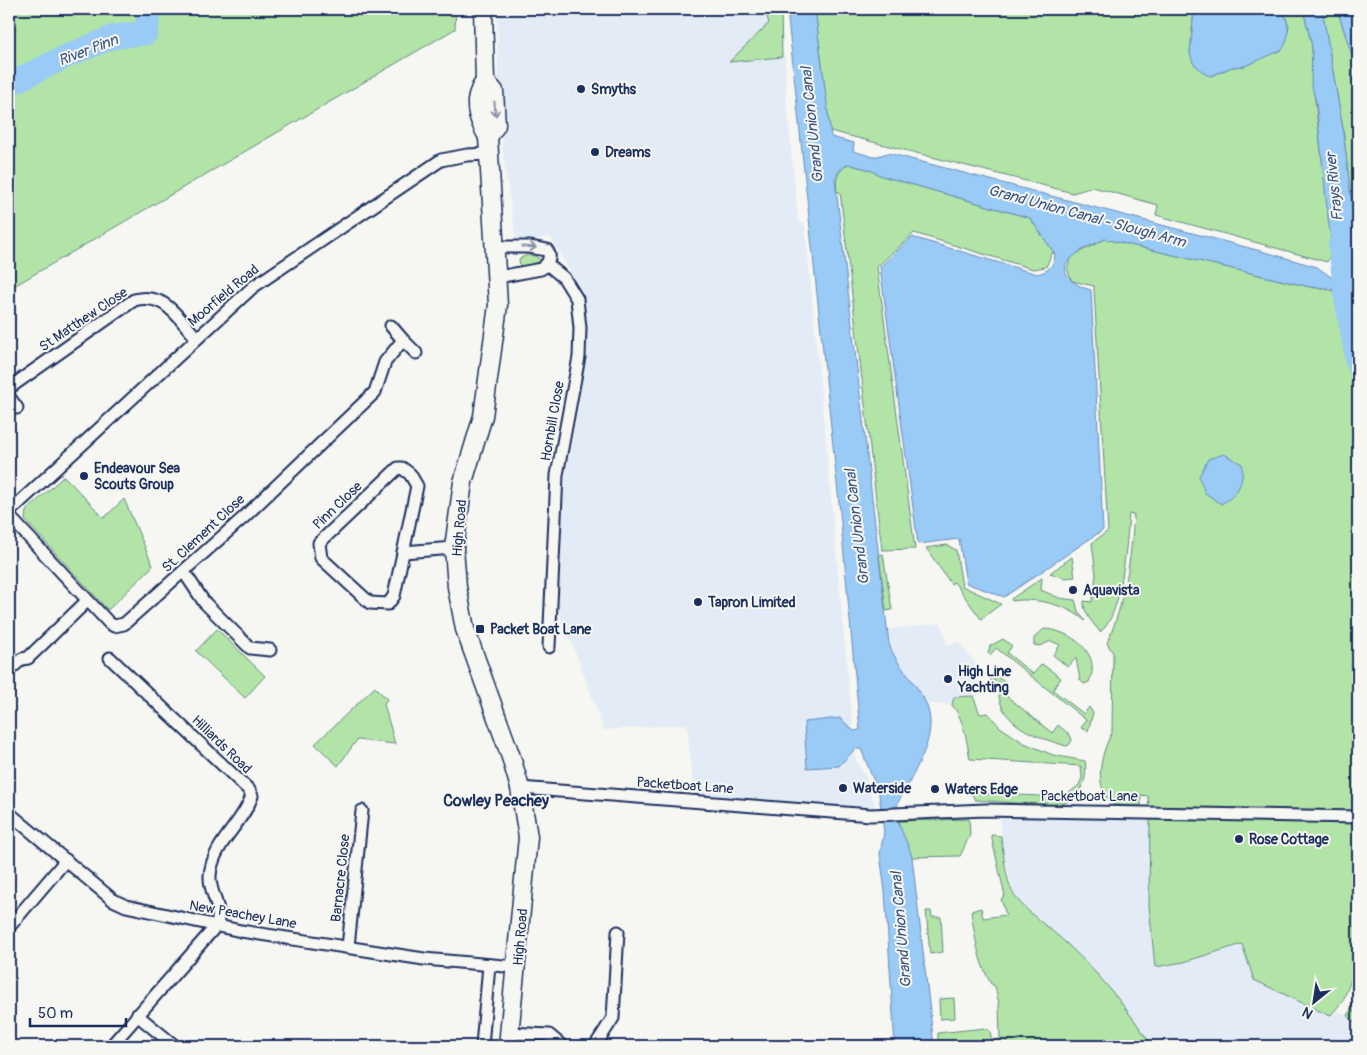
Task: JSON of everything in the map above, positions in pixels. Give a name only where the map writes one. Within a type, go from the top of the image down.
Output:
[{"type":"main road","name":"High Road","points":[[482,9],[485,81],[477,92],[477,99],[479,121],[488,146],[498,276],[498,305],[489,378],[482,416],[463,482],[454,548],[457,587],[465,629],[512,757],[520,788],[528,837],[509,1040]]},
{"type":"street","name":"Moorfield Road","points":[[9,512],[196,337],[266,277],[441,160],[467,155],[488,146]]},
{"type":"street","name":"Hornbill Close","points":[[495,248],[544,248],[550,254],[547,264],[564,278],[577,299],[580,328],[579,357],[558,475],[549,647]]},
{"type":"street","points":[[498,276],[534,271],[547,264]]},
{"type":"street","name":"St Matthew Close","points":[[9,388],[134,300],[146,297],[161,302],[196,337]]},
{"type":"street","points":[[391,326],[416,353]]},
{"type":"street","name":"St. Clement Close","points":[[9,516],[111,625],[121,625],[184,572],[374,392],[385,362],[403,340]]},
{"type":"street","points":[[9,397],[17,408]]},
{"type":"street","name":"Pinn Close","points":[[398,468],[402,468],[410,474],[417,486],[403,552],[394,596],[388,604],[379,605],[370,603],[321,558],[318,552],[319,543],[323,538],[398,468]]},
{"type":"street","points":[[403,552],[454,548]]},
{"type":"street","points":[[184,572],[204,602],[250,648],[270,650]]},
{"type":"street","points":[[9,670],[28,658],[87,601]]},
{"type":"street","name":"Hilliards Road","points":[[110,658],[252,794],[250,801],[221,844],[212,864],[210,877],[219,912],[216,926]]},
{"type":"street","name":"Packetboat Lane","points":[[520,788],[871,815],[985,810],[1146,811],[1358,817]]},
{"type":"street","name":"Barnacre Close","points":[[348,947],[362,811]]},
{"type":"street","name":"New Peachey Lane","points":[[9,813],[113,900],[126,906],[216,926],[424,959],[517,967]]},
{"type":"street","points":[[9,927],[66,860]]},
{"type":"street","points":[[111,1046],[216,926]]},
{"type":"street","points":[[595,1046],[608,1028],[614,1014],[618,932]]},
{"type":"street","name":"High Road","points":[[482,1046],[489,965]]},
{"type":"street","points":[[137,1015],[175,1046]]},
{"type":"street","points":[[509,1040],[549,1034],[562,1046]]},
{"type":"shaded area","points":[[497,9],[761,9],[766,13],[769,23],[781,9],[780,51],[785,56],[786,97],[798,220],[805,226],[856,761],[865,775],[876,810],[694,798],[687,724],[604,730],[578,658],[563,625],[557,604],[561,505],[587,352],[587,327],[583,304],[572,275],[550,236],[534,241],[516,240],[503,154],[498,73]]},
{"type":"shaded area","points":[[941,623],[947,645],[958,642],[975,663],[980,695],[954,697],[952,705],[925,703],[892,653],[887,630]]},
{"type":"shaded area","points":[[1000,812],[1150,817],[1151,931],[1184,962],[1242,944],[1254,980],[1330,1016],[1336,1011],[1348,1016],[1358,1025],[1358,1046],[1152,1046],[1143,1033],[1014,895],[1003,852]]},
{"type":"green space","points":[[9,9],[456,9],[455,29],[9,289]]},
{"type":"green space","points":[[761,9],[781,9],[782,57],[729,62],[769,23],[766,14]]},
{"type":"green space","points":[[815,9],[1194,9],[1190,53],[1211,76],[1232,67],[1245,66],[1285,45],[1289,26],[1282,9],[1303,9],[1312,46],[1314,93],[1334,256],[1329,258],[1327,262],[1156,215],[1158,205],[1093,187],[1073,193],[830,131]]},
{"type":"green space","points":[[1322,9],[1337,9],[1354,61],[1353,86],[1358,126],[1358,270],[1355,270],[1355,233],[1343,129]]},
{"type":"green space","points":[[848,164],[870,170],[882,176],[1030,218],[1055,254],[1052,253],[1046,267],[1033,269],[914,233],[877,267],[915,549],[882,550],[840,192],[837,192],[836,187],[841,170]]},
{"type":"green space","points":[[1105,239],[1310,287],[1342,292],[1350,351],[1358,384],[1358,811],[1149,807],[1148,796],[1141,795],[1141,806],[1114,805],[1107,798],[1103,790],[1101,780],[1102,760],[1112,733],[1113,653],[1107,643],[1123,596],[1134,515],[1129,514],[1125,559],[1114,611],[1100,632],[1087,614],[1084,605],[1084,601],[1092,602],[1096,575],[1092,543],[1108,531],[1094,286],[1072,281],[1067,269],[1072,256]]},
{"type":"green space","points":[[527,255],[535,256],[541,260],[539,263],[523,269],[520,267],[519,259]]},
{"type":"green space","points":[[1348,293],[1358,296],[1358,358],[1356,350]]},
{"type":"green space","points":[[64,476],[104,518],[124,499],[153,566],[108,610],[25,520],[26,511]]},
{"type":"green space","points":[[947,545],[956,550],[962,586],[1001,604],[981,619],[954,582],[951,584],[926,548]]},
{"type":"green space","points":[[883,554],[892,610],[886,611],[879,555]]},
{"type":"green space","points":[[1072,557],[1075,577],[1065,578],[1050,573]]},
{"type":"green space","points":[[1042,578],[1041,590],[1059,598],[1075,600],[1078,611],[1085,621],[1070,611],[1041,601],[1012,601],[1011,599]]},
{"type":"green space","points":[[217,629],[265,676],[245,698],[196,651]]},
{"type":"green space","points":[[1044,629],[1064,634],[1082,645],[1092,662],[1089,682],[1084,684],[1080,680],[1076,658],[1068,667],[1053,655],[1060,645],[1051,641],[1040,646],[1034,645],[1034,638]]},
{"type":"green space","points":[[1003,639],[1012,646],[1007,653],[1033,674],[1042,664],[1061,678],[1053,690],[1084,714],[1089,707],[1093,713],[1088,731],[1081,728],[1086,720],[996,648],[990,655],[988,653],[990,646]]},
{"type":"green space","points":[[992,676],[997,676],[1008,685],[1003,693],[1052,733],[1058,725],[1070,735],[1072,740],[1069,745],[1066,746],[1035,735],[1008,717],[999,697],[999,682],[990,680]]},
{"type":"green space","points":[[375,687],[387,699],[384,704],[395,744],[357,740],[338,766],[315,744]]},
{"type":"green space","points":[[973,696],[980,714],[988,713],[1000,727],[1024,743],[1053,755],[1085,761],[1086,773],[1080,791],[1076,796],[1065,803],[1058,804],[975,800],[971,793],[1064,797],[1079,785],[1082,778],[1081,766],[970,759],[960,717],[952,705],[954,697]]},
{"type":"green space","points":[[1150,817],[1358,819],[1358,961],[1343,1001],[1330,1016],[1254,980],[1242,944],[1184,962],[1155,967],[1149,905]]},
{"type":"green space","points":[[969,819],[970,835],[960,856],[912,857],[901,832],[899,821]]},
{"type":"green space","points":[[991,835],[1001,836],[1009,884],[1020,903],[1060,937],[1102,979],[1133,1018],[1152,1046],[938,1046],[938,1033],[985,1028],[990,1031],[992,1041],[1000,1040],[999,1004],[995,986],[991,984],[980,958],[971,911],[981,908],[983,918],[1006,915],[1001,899],[1005,896]]},
{"type":"green space","points":[[926,911],[931,911],[932,917],[941,917],[943,952],[930,954]]},
{"type":"green space","points":[[1358,988],[1358,1025],[1348,1016]]},
{"type":"green space","points":[[954,998],[955,1018],[940,1019],[939,999]]},
{"type":"water","points":[[787,9],[815,9],[831,137],[854,143],[853,151],[874,157],[888,153],[1272,254],[1317,267],[1331,277],[1358,285],[1358,296],[1327,288],[1310,287],[1105,239],[1077,253],[1068,262],[1066,273],[1073,282],[1091,290],[1103,530],[1004,597],[966,583],[959,539],[918,544],[880,267],[912,237],[1037,274],[1044,272],[1050,267],[1054,261],[1055,254],[1030,218],[882,176],[870,170],[848,164],[839,171],[835,179],[889,644],[893,654],[924,700],[930,721],[930,730],[925,748],[898,802],[897,813],[912,857],[934,1046],[895,1046],[885,891],[880,854],[884,832],[879,794],[861,749],[855,749],[839,766],[807,768],[804,722],[840,718],[854,731],[860,730],[840,512]]},
{"type":"water","points":[[1194,9],[1282,9],[1288,29],[1287,40],[1282,50],[1245,66],[1232,67],[1211,76],[1205,74],[1193,63],[1190,53]]},
{"type":"water","points":[[1303,9],[1322,9],[1343,129],[1355,233],[1354,279],[1338,275],[1335,268],[1316,102],[1311,83],[1312,46]]},
{"type":"water","points":[[1337,9],[1358,9],[1358,126],[1353,86],[1354,61]]},
{"type":"water","points":[[1224,454],[1242,464],[1242,477],[1236,492],[1221,504],[1205,493],[1199,477],[1208,459]]},
{"type":"waterway","name":"River Pinn","points":[[9,82],[16,81],[65,57],[113,37],[146,33],[149,9]]},
{"type":"waterway","name":"Frays River","points":[[1340,245],[1346,298],[1358,364]]},
{"type":"place","name":"Smyths","points":[[581,89]]},
{"type":"place","name":"Dreams","points":[[595,152]]},
{"type":"place","name":"Endeavour Sea Scouts Group","points":[[84,476]]},
{"type":"place","name":"Aquavista","points":[[1073,590]]},
{"type":"place","name":"Tapron Limited","points":[[698,602]]},
{"type":"place","name":"Packet Boat Lane","points":[[480,629]]},
{"type":"place","name":"High Line Yachting","points":[[948,679]]},
{"type":"place","name":"Waterside","points":[[843,788]]},
{"type":"place","name":"Waters Edge","points":[[935,789]]},
{"type":"place","name":"Rose Cottage","points":[[1239,839]]},
{"type":"district","name":"Cowley Peachey","points":[[496,800]]},
{"type":"water label","name":"Grand Union Canal","points":[[812,125]]},
{"type":"water label","name":"Grand Union Canal - Slough Arm","points":[[1087,216]]},
{"type":"water label","name":"Grand Union Canal","points":[[857,527]]},
{"type":"water label","name":"Grand Union Canal","points":[[901,930]]}]
